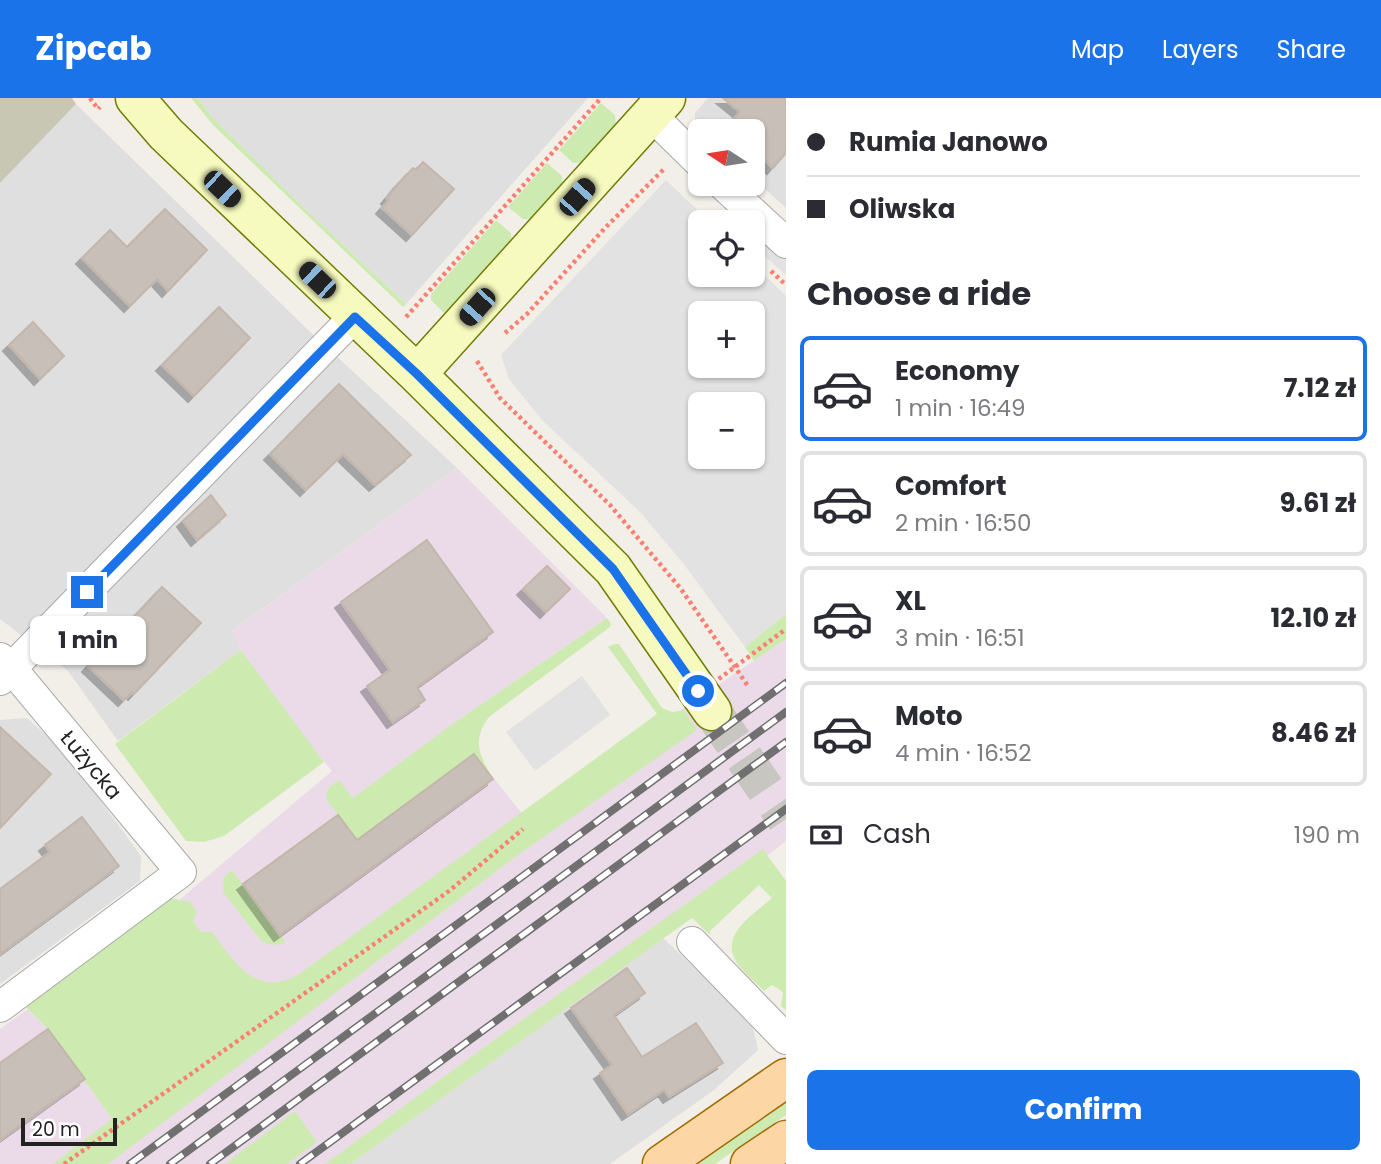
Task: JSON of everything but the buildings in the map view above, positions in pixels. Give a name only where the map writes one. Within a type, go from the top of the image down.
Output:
[{"type":"main road","points":[[135,98],[166,134],[417,374],[613,569],[698,708]]},
{"type":"main road","points":[[417,374],[658,107]]},
{"type":"main road","points":[[662,1164],[786,1078]]},
{"type":"main road","points":[[750,1164],[786,1140]]},
{"type":"street","points":[[658,107],[686,162]]},
{"type":"street","points":[[735,196],[786,243]]},
{"type":"street","points":[[4,669],[355,317]]},
{"type":"street","name":"Łużycka","points":[[0,1007],[181,872],[4,669]]},
{"type":"street","points":[[692,942],[786,1039]]},
{"type":"path","points":[[399,326],[601,98]]},
{"type":"path","points":[[496,341],[527,314],[606,228],[686,162]]},
{"type":"path","points":[[698,708],[786,629]]},
{"type":"path","points":[[64,1164],[449,891],[523,829]]},
{"type":"shaded area","points":[[0,98],[72,98],[76,104],[0,183]]},
{"type":"shaded area","points":[[197,98],[588,98],[406,304],[301,205],[212,117]]},
{"type":"shaded area","points":[[708,98],[786,98],[786,208],[765,189],[765,119],[695,119],[695,113]]},
{"type":"shaded area","points":[[76,104],[305,327],[457,468],[232,631],[241,650],[118,741],[68,671],[0,619],[0,183]]},
{"type":"shaded area","points":[[666,180],[697,210],[688,210],[688,287],[765,287],[765,276],[786,296],[786,614],[745,647],[683,563],[639,511],[542,420],[509,379],[501,355]]},
{"type":"shaded area","points":[[765,240],[786,259],[786,275],[765,257]]},
{"type":"shaded area","points":[[457,468],[607,618],[451,725],[524,816],[786,639],[786,841],[663,938],[350,1164],[0,1164],[0,1029],[28,1009],[48,1029],[112,1119],[178,901],[332,771],[301,734],[231,632]]},
{"type":"shaded area","points":[[582,676],[610,715],[535,771],[506,732]]},
{"type":"shaded area","points":[[27,718],[64,751],[141,856],[140,881],[0,984],[0,720]]},
{"type":"shaded area","points":[[663,938],[752,1023],[758,1050],[714,1090],[610,1164],[350,1164]]},
{"type":"green space","points":[[191,98],[197,98],[212,117],[301,205],[406,304],[403,307],[214,126]]},
{"type":"green space","points":[[601,103],[615,115],[616,130],[588,162],[573,163],[559,150]]},
{"type":"green space","points":[[547,163],[562,176],[562,191],[537,219],[523,219],[508,207]]},
{"type":"green space","points":[[496,220],[511,233],[512,247],[449,318],[431,300],[431,294]]},
{"type":"green space","points":[[786,614],[786,639],[754,661],[745,647]]},
{"type":"green space","points":[[607,618],[610,627],[489,717],[480,734],[479,748],[493,779],[474,755],[357,840],[327,799],[327,792],[332,785],[339,780],[353,798],[451,725]]},
{"type":"green space","points":[[619,644],[662,708],[673,712],[684,710],[697,730],[522,852],[108,1164],[53,1164],[112,1119],[48,1029],[23,1004],[170,898],[190,902],[197,912],[193,921],[201,932],[212,932],[247,973],[270,982],[283,981],[298,975],[657,714],[608,647]]},
{"type":"green space","points":[[241,650],[324,762],[224,836],[204,842],[186,841],[115,744]]},
{"type":"green space","points":[[763,849],[786,881],[786,1010],[781,1006],[783,992],[772,985],[764,991],[740,967],[732,953],[735,934],[748,918],[772,898],[759,885],[710,931],[710,935],[692,918],[350,1164],[325,1164],[497,1038]]},
{"type":"green space","points":[[232,870],[286,943],[273,945],[261,941],[223,892],[224,877]]},
{"type":"green space","points":[[786,1103],[786,1115],[715,1164],[695,1164]]},
{"type":"green space","points":[[295,1111],[317,1142],[287,1164],[225,1164]]},
{"type":"tunnel","points":[[712,711],[786,819]]},
{"type":"railway","points":[[130,1164],[786,683]]},
{"type":"railway","points":[[170,1164],[786,712]]},
{"type":"railway","points":[[210,1164],[786,742]]},
{"type":"railway","points":[[300,1164],[786,809]]},
{"type":"route","points":[[87,592],[355,317],[417,374],[613,569],[698,691]]}]
